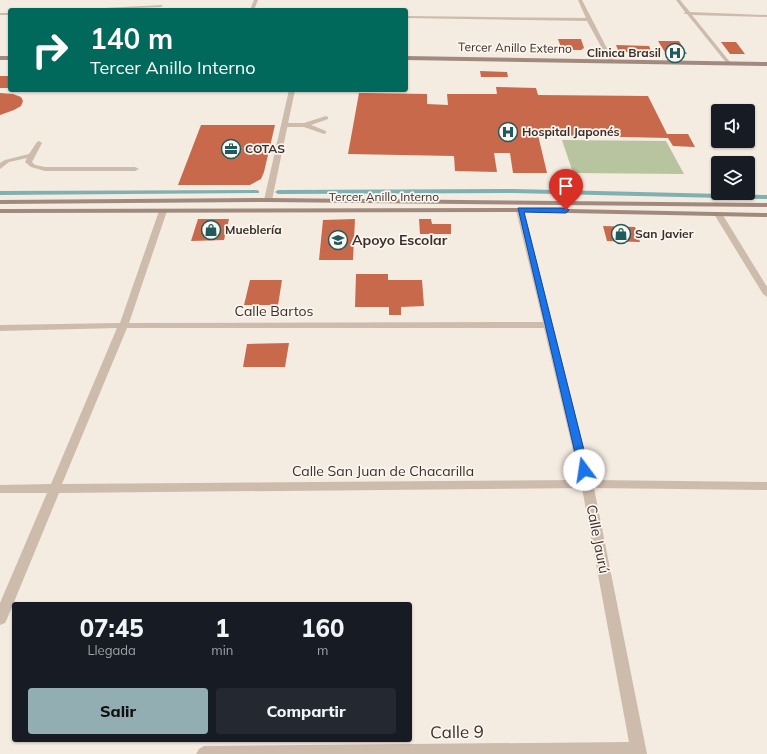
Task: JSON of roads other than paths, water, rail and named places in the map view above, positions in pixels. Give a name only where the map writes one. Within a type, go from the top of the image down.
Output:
[{"type":"main road","name":"Tercer Anillo Externo","points":[[408,58],[767,64]]},
{"type":"main road","name":"Tercer Anillo Interno","points":[[0,202],[268,200],[767,205]]},
{"type":"main road","points":[[75,211],[121,206],[246,206],[256,205],[268,200],[291,206],[436,206],[501,210]]},
{"type":"main road","points":[[465,201],[513,206],[697,209],[718,214],[727,210],[767,211]]},
{"type":"main road","name":"Tercer Anillo Interno","points":[[0,211],[520,210],[767,215]]},
{"type":"street","points":[[160,8],[165,0]]},
{"type":"street","points":[[580,0],[589,20],[612,61]]},
{"type":"street","points":[[678,0],[686,13],[728,63]]},
{"type":"street","points":[[686,13],[767,16]]},
{"type":"street","points":[[408,17],[589,20]]},
{"type":"street","points":[[268,200],[292,92]]},
{"type":"street","points":[[284,125],[305,125],[326,118]]},
{"type":"street","points":[[305,125],[324,132]]},
{"type":"street","points":[[39,143],[28,162],[33,166],[45,169],[135,169]]},
{"type":"street","points":[[0,167],[7,160],[32,155]]},
{"type":"street","name":"Calle Jaurú","points":[[520,210],[587,484],[638,751]]},
{"type":"street","points":[[0,619],[53,488],[122,326],[163,211]]},
{"type":"street","points":[[718,214],[767,294]]},
{"type":"street","name":"Calle Bartos","points":[[0,328],[122,326],[548,325]]},
{"type":"street","name":"Calle San Juan de Chacarilla","points":[[0,489],[587,484],[767,486]]},
{"type":"street","name":"Calle 9","points":[[204,754],[638,751]]},
{"type":"waterway","points":[[278,192],[513,191],[767,197]]},
{"type":"waterway","points":[[0,193],[257,192]]},
{"type":"place","name":"Clinica Brasil","points":[[675,53]]},
{"type":"place","name":"Hospital Japonés","points":[[508,132]]},
{"type":"place","name":"COTAS","points":[[231,149]]},
{"type":"place","name":"Mueblería","points":[[211,230]]},
{"type":"place","name":"San Javier","points":[[621,234]]},
{"type":"place","name":"Apoyo Escolar","points":[[338,240]]}]
